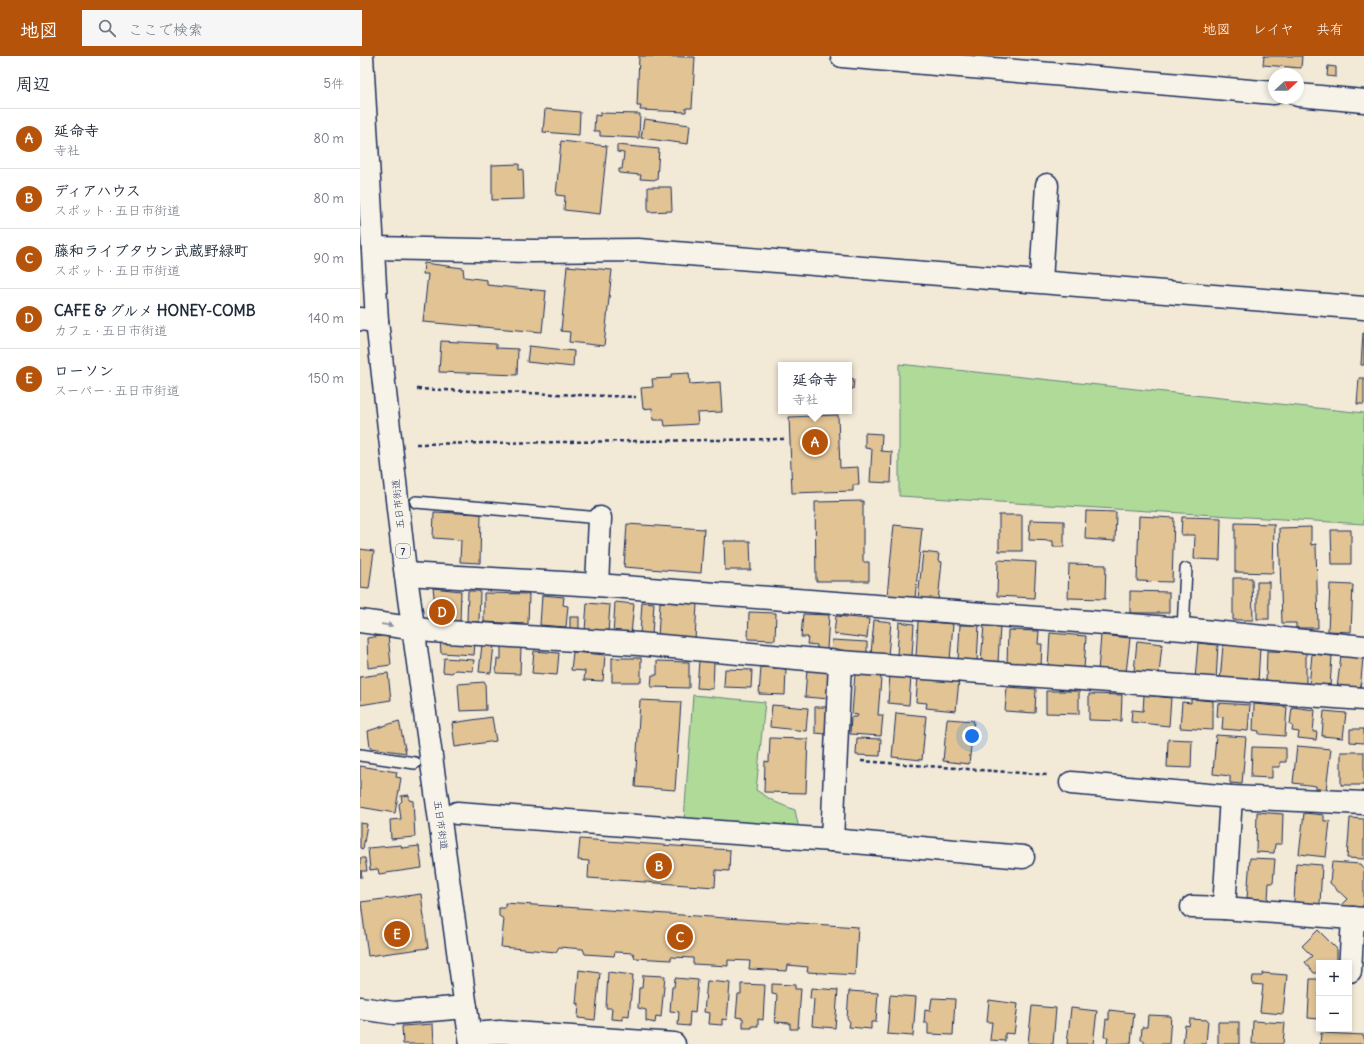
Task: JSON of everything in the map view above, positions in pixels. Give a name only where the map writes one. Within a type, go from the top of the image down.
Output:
[{"type":"street","name":"五日市街道","points":[[362,56],[362,96],[373,248],[368,320],[414,629],[471,1039]]},
{"type":"street","points":[[842,56],[1268,92]]},
{"type":"street","points":[[1304,96],[1364,101]]},
{"type":"street","points":[[1041,281],[1048,185]]},
{"type":"street","points":[[373,248],[533,251],[638,250],[1364,308]]},
{"type":"street","points":[[597,585],[600,518]]},
{"type":"street","points":[[406,574],[597,585],[1183,629],[1364,646]]},
{"type":"street","points":[[360,621],[414,629],[639,644],[840,662],[1364,699]]},
{"type":"street","points":[[832,840],[840,662]]},
{"type":"street","points":[[1071,783],[1231,797],[1364,803]]},
{"type":"street","points":[[1224,908],[1231,797]]},
{"type":"street","points":[[457,813],[832,840],[1023,857]]},
{"type":"street","points":[[1192,907],[1358,918],[1352,960]]},
{"type":"street","points":[[360,1008],[394,1013],[466,1007]]},
{"type":"street","points":[[471,1039],[500,1032],[674,1044]]},
{"type":"lane","points":[[416,502],[600,518]]},
{"type":"lane","points":[[1183,629],[1186,569]]},
{"type":"lane","points":[[360,755],[415,763]]},
{"type":"path","points":[[417,389],[636,397]]},
{"type":"path","points":[[414,444],[786,439]]},
{"type":"path","points":[[836,759],[1066,777],[1071,783]]},
{"type":"green space","points":[[899,364],[1364,413],[1364,524],[899,496]]},
{"type":"green space","points":[[693,695],[765,702],[756,790],[775,802],[795,810],[799,829],[684,820]]},
{"type":"building","points":[[639,56],[695,57],[692,108],[686,108],[686,112],[640,110],[641,106],[637,106]]},
{"type":"building","points":[[1264,56],[1302,56],[1301,68],[1263,65]]},
{"type":"building","points":[[1328,66],[1336,67],[1336,77],[1327,76]]},
{"type":"building","points":[[545,109],[580,112],[579,135],[543,132]]},
{"type":"building","points":[[600,113],[640,114],[639,138],[600,136],[600,131],[594,131],[595,115],[600,116]]},
{"type":"building","points":[[644,119],[690,125],[688,144],[641,138]]},
{"type":"building","points":[[561,141],[607,146],[600,214],[564,210],[565,196],[556,195]]},
{"type":"building","points":[[617,145],[659,149],[657,180],[640,179],[641,175],[619,173],[619,169],[622,169],[624,153],[617,152]]},
{"type":"building","points":[[519,164],[519,170],[523,169],[524,199],[492,200],[492,165]]},
{"type":"building","points":[[648,187],[671,187],[672,211],[648,212]]},
{"type":"building","points":[[424,263],[463,268],[464,277],[487,280],[487,285],[546,291],[542,332],[423,322],[428,274],[423,274]]},
{"type":"building","points":[[567,266],[612,270],[604,346],[569,342],[570,332],[561,331]]},
{"type":"building","points":[[1363,333],[1364,365],[1361,365]]},
{"type":"building","points":[[441,341],[496,344],[496,348],[518,349],[517,375],[439,372]]},
{"type":"building","points":[[529,346],[574,351],[573,367],[527,362]]},
{"type":"building","points":[[689,373],[690,384],[720,382],[722,412],[697,413],[698,424],[665,426],[664,420],[653,420],[652,408],[643,409],[641,388],[653,387],[652,379],[671,378],[671,374]]},
{"type":"building","points":[[1359,378],[1364,378],[1364,404],[1357,404]]},
{"type":"building","points":[[852,379],[854,379],[852,389]]},
{"type":"building","points":[[838,415],[840,468],[858,467],[859,485],[853,485],[853,491],[792,493],[789,417]]},
{"type":"building","points":[[865,433],[882,434],[881,451],[892,452],[891,483],[870,482],[872,449],[865,448]]},
{"type":"building","points":[[863,501],[863,562],[869,562],[869,581],[816,581],[815,502]]},
{"type":"building","points":[[1086,511],[1116,512],[1115,541],[1085,539]]},
{"type":"building","points":[[434,512],[481,514],[480,563],[460,562],[461,540],[433,538]]},
{"type":"building","points":[[999,515],[1022,515],[1022,551],[999,551]]},
{"type":"building","points":[[1139,516],[1174,518],[1172,582],[1137,581]]},
{"type":"building","points":[[1182,517],[1221,518],[1220,560],[1194,559],[1195,535],[1181,535]]},
{"type":"building","points":[[1030,520],[1064,521],[1064,547],[1053,547],[1053,541],[1029,540]]},
{"type":"building","points":[[1235,523],[1274,524],[1273,573],[1235,572]]},
{"type":"building","points":[[627,524],[704,529],[701,573],[624,567]]},
{"type":"building","points":[[894,525],[922,528],[915,598],[887,596]]},
{"type":"building","points":[[1311,527],[1311,545],[1316,544],[1318,628],[1296,628],[1296,623],[1282,623],[1279,528]]},
{"type":"building","points":[[1331,530],[1351,530],[1351,564],[1332,564]]},
{"type":"building","points":[[724,541],[750,541],[751,570],[725,570]]},
{"type":"building","points":[[360,549],[374,551],[369,589],[360,588]]},
{"type":"building","points":[[923,552],[939,554],[938,561],[942,562],[938,601],[918,599]]},
{"type":"building","points":[[998,560],[1036,562],[1034,598],[997,596]]},
{"type":"building","points":[[1069,564],[1106,565],[1105,599],[1068,598]]},
{"type":"building","points":[[1233,578],[1252,578],[1253,620],[1233,620]]},
{"type":"building","points":[[1257,582],[1269,582],[1269,619],[1257,619]]},
{"type":"building","points":[[1330,584],[1353,585],[1351,632],[1328,631]]},
{"type":"building","points":[[433,588],[461,591],[460,621],[437,619]]},
{"type":"building","points":[[468,591],[480,591],[479,622],[467,621]]},
{"type":"building","points":[[1130,591],[1169,592],[1169,613],[1130,613]]},
{"type":"building","points":[[484,593],[529,594],[528,624],[484,622]]},
{"type":"building","points":[[542,595],[564,597],[563,605],[568,606],[566,627],[540,625]]},
{"type":"building","points":[[615,602],[634,604],[631,634],[613,635]]},
{"type":"building","points":[[642,602],[654,603],[652,635],[640,634]]},
{"type":"building","points":[[660,602],[697,604],[695,640],[658,638]]},
{"type":"building","points":[[587,603],[610,605],[608,633],[585,631]]},
{"type":"building","points":[[749,612],[776,613],[775,640],[748,639]]},
{"type":"building","points":[[803,614],[829,615],[827,650],[817,649],[817,645],[807,644],[808,637],[801,637]]},
{"type":"building","points":[[836,616],[869,619],[867,638],[834,634]]},
{"type":"building","points":[[570,617],[579,617],[579,630],[570,630]]},
{"type":"building","points":[[874,620],[891,622],[888,656],[871,654]]},
{"type":"building","points":[[918,621],[953,624],[950,660],[916,657]]},
{"type":"building","points":[[899,622],[914,624],[912,656],[897,655]]},
{"type":"building","points":[[960,625],[979,625],[977,662],[958,660]]},
{"type":"building","points":[[984,625],[1000,626],[998,663],[981,662]]},
{"type":"building","points":[[1008,630],[1039,631],[1038,644],[1042,644],[1041,666],[1007,664]]},
{"type":"building","points":[[1050,633],[1086,636],[1084,670],[1048,668]]},
{"type":"building","points":[[388,635],[391,665],[368,668],[367,638]]},
{"type":"building","points":[[1101,635],[1130,638],[1126,673],[1098,671]]},
{"type":"building","points":[[440,640],[475,643],[474,655],[441,653]]},
{"type":"building","points":[[832,640],[867,642],[867,653],[831,652]]},
{"type":"building","points":[[1137,641],[1162,644],[1159,675],[1134,672]]},
{"type":"building","points":[[1198,643],[1218,645],[1216,681],[1195,679]]},
{"type":"building","points":[[482,644],[494,645],[491,673],[479,672]]},
{"type":"building","points":[[1223,645],[1260,647],[1258,683],[1220,681]]},
{"type":"building","points":[[501,647],[521,647],[520,674],[496,673],[497,659],[501,659]]},
{"type":"building","points":[[534,651],[559,653],[557,675],[532,673]]},
{"type":"building","points":[[1267,651],[1306,652],[1306,684],[1266,684]]},
{"type":"building","points":[[573,652],[605,655],[603,681],[584,680],[585,671],[571,670]]},
{"type":"building","points":[[1312,654],[1332,656],[1330,687],[1309,686]]},
{"type":"building","points":[[1341,655],[1363,658],[1360,691],[1337,688]]},
{"type":"building","points":[[444,658],[474,660],[473,671],[455,670],[452,673],[443,672]]},
{"type":"building","points":[[612,658],[641,658],[641,682],[612,682]]},
{"type":"building","points":[[657,661],[689,662],[689,688],[651,687],[652,675],[657,675]]},
{"type":"building","points":[[699,661],[714,662],[713,689],[697,688]]},
{"type":"building","points":[[761,667],[786,669],[785,695],[759,694]]},
{"type":"building","points":[[725,669],[752,670],[751,688],[724,687]]},
{"type":"building","points":[[807,669],[829,672],[830,699],[805,697]]},
{"type":"building","points":[[388,673],[391,700],[360,705],[360,677]]},
{"type":"building","points":[[855,673],[879,673],[881,678],[878,715],[883,715],[881,736],[850,734],[851,717],[857,717],[858,715],[852,714]]},
{"type":"building","points":[[890,675],[911,676],[909,705],[888,703]]},
{"type":"building","points":[[918,676],[959,680],[956,711],[926,708],[927,703],[916,702]]},
{"type":"building","points":[[485,682],[486,710],[460,711],[458,684]]},
{"type":"building","points":[[1007,687],[1036,689],[1035,713],[1005,711]]},
{"type":"building","points":[[1046,691],[1079,691],[1079,714],[1046,713]]},
{"type":"building","points":[[1089,694],[1122,695],[1121,721],[1089,720]]},
{"type":"building","points":[[1144,695],[1171,698],[1169,726],[1131,722],[1132,710],[1143,711]]},
{"type":"building","points":[[1191,699],[1213,701],[1213,730],[1180,728],[1182,702],[1191,703]]},
{"type":"building","points":[[640,700],[681,702],[675,790],[635,787]]},
{"type":"building","points":[[1218,703],[1250,705],[1248,731],[1222,729],[1223,717],[1217,716]]},
{"type":"building","points":[[1254,704],[1287,707],[1285,736],[1259,734],[1259,731],[1253,730]]},
{"type":"building","points":[[772,705],[808,708],[806,731],[770,727]]},
{"type":"building","points":[[815,707],[827,707],[826,734],[815,733]]},
{"type":"building","points":[[1292,707],[1315,710],[1313,732],[1317,732],[1316,740],[1298,738],[1299,732],[1292,731],[1293,726],[1290,725]]},
{"type":"building","points":[[1324,711],[1346,713],[1343,738],[1322,736]]},
{"type":"building","points":[[896,713],[926,716],[922,760],[892,757]]},
{"type":"building","points":[[492,717],[496,741],[455,747],[452,723]]},
{"type":"building","points":[[947,719],[974,721],[969,764],[943,761]]},
{"type":"building","points":[[399,721],[406,753],[370,748],[368,731]]},
{"type":"building","points":[[1350,729],[1364,729],[1364,743],[1350,742]]},
{"type":"building","points":[[1216,735],[1246,737],[1242,784],[1230,783],[1230,776],[1213,774]]},
{"type":"building","points":[[770,738],[808,739],[806,793],[764,792],[765,761],[769,762]]},
{"type":"building","points":[[857,738],[881,739],[880,756],[856,755]]},
{"type":"building","points":[[1168,739],[1192,740],[1191,768],[1167,767]]},
{"type":"building","points":[[1297,746],[1331,749],[1326,790],[1316,789],[1316,786],[1293,783]]},
{"type":"building","points":[[1252,747],[1286,748],[1286,762],[1280,762],[1280,767],[1272,767],[1272,778],[1251,777]]},
{"type":"building","points":[[1341,752],[1364,752],[1364,785],[1341,785]]},
{"type":"building","points":[[360,766],[397,772],[396,777],[401,778],[395,813],[360,807]]},
{"type":"building","points":[[409,795],[409,800],[413,801],[415,837],[391,839],[390,820],[401,819],[399,804],[402,801],[401,796]]},
{"type":"building","points":[[1257,812],[1283,814],[1282,844],[1275,844],[1274,853],[1256,852]]},
{"type":"building","points":[[1304,813],[1324,815],[1324,821],[1330,821],[1326,857],[1299,854]]},
{"type":"building","points":[[1350,818],[1364,819],[1364,859],[1347,858]]},
{"type":"building","points":[[360,823],[367,824],[363,849],[360,848]]},
{"type":"building","points":[[580,839],[730,850],[729,871],[716,870],[715,887],[588,878],[589,861],[578,860]]},
{"type":"building","points":[[401,845],[402,848],[419,846],[422,868],[379,874],[378,869],[370,870],[368,848]]},
{"type":"building","points":[[360,858],[365,858],[367,871],[361,871],[362,877],[360,877]]},
{"type":"building","points":[[1250,858],[1275,859],[1273,883],[1269,883],[1268,900],[1247,898]]},
{"type":"building","points":[[1332,862],[1360,864],[1364,869],[1364,904],[1360,908],[1344,907],[1342,904],[1347,899],[1330,883]]},
{"type":"building","points":[[1296,863],[1322,865],[1320,904],[1294,902]]},
{"type":"building","points":[[421,894],[428,948],[368,956],[361,902]]},
{"type":"building","points":[[505,903],[858,927],[855,975],[807,972],[808,967],[788,965],[787,971],[749,969],[750,961],[728,960],[728,966],[693,964],[693,958],[671,957],[671,960],[635,958],[633,953],[615,952],[614,956],[585,954],[583,949],[559,947],[556,952],[501,947],[504,919],[499,916],[499,908],[505,908]]},
{"type":"building","points":[[1318,930],[1337,949],[1337,960],[1316,960],[1316,973],[1314,973],[1305,962],[1312,956],[1302,946]]},
{"type":"building","points":[[579,970],[600,973],[595,1020],[578,1018],[579,1003],[576,1004]]},
{"type":"building","points":[[608,972],[633,975],[629,1016],[623,1015],[623,1020],[611,1019],[612,1008],[606,1008]]},
{"type":"building","points":[[1263,973],[1287,975],[1283,1014],[1260,1012],[1263,985],[1252,984],[1253,976],[1262,976]]},
{"type":"building","points":[[643,975],[665,976],[661,1017],[656,1016],[655,1023],[646,1021],[646,1010],[638,1008],[639,988],[642,988]]},
{"type":"building","points":[[675,978],[698,980],[695,1013],[690,1012],[689,1026],[678,1025],[679,1012],[670,1011],[672,987],[674,987]]},
{"type":"building","points":[[1310,979],[1316,979],[1316,1019],[1308,1018]]},
{"type":"building","points":[[707,981],[730,983],[727,1020],[722,1019],[722,1025],[709,1024],[710,1013],[704,1012]]},
{"type":"building","points":[[741,984],[765,985],[763,1020],[758,1019],[758,1026],[752,1026],[752,1028],[743,1028],[743,1018],[736,1017],[738,994],[741,994]]},
{"type":"building","points":[[772,984],[795,985],[795,989],[801,989],[798,1029],[790,1029],[790,1023],[775,1022],[777,995],[772,994]]},
{"type":"building","points":[[811,988],[838,990],[835,1028],[812,1026],[814,999],[810,998]]},
{"type":"building","points":[[849,991],[878,993],[876,1022],[871,1022],[871,1029],[849,1027],[850,1022],[847,1018]]},
{"type":"building","points":[[890,995],[916,997],[913,1036],[887,1034]]},
{"type":"building","points":[[932,998],[955,999],[953,1035],[928,1034],[928,1023],[924,1023],[925,1010],[930,1011]]},
{"type":"building","points":[[989,1000],[1018,1004],[1014,1034],[1005,1033],[1005,1041],[990,1040],[992,1022],[987,1022]]},
{"type":"building","points":[[1032,1006],[1056,1008],[1053,1044],[1028,1043]]},
{"type":"building","points":[[1071,1008],[1097,1011],[1093,1044],[1067,1044]]},
{"type":"building","points":[[1109,1010],[1134,1013],[1131,1043],[1107,1044],[1108,1037],[1104,1037],[1106,1019],[1109,1020]]},
{"type":"building","points":[[1148,1015],[1171,1016],[1169,1044],[1144,1044],[1144,1040],[1141,1040],[1142,1027],[1147,1027]]},
{"type":"building","points":[[1190,1019],[1208,1020],[1206,1044],[1183,1044],[1185,1025],[1189,1026]]},
{"type":"building","points":[[1253,1021],[1285,1023],[1283,1044],[1252,1044]]},
{"type":"building","points":[[1218,1022],[1239,1022],[1239,1044],[1218,1044]]},
{"type":"building","points":[[433,1024],[434,1044],[403,1044],[402,1026]]},
{"type":"building","points":[[1321,1033],[1364,1035],[1364,1044],[1320,1044]]},
{"type":"place","name":"延命寺","points":[[815,442]]},
{"type":"place","name":"CAFE & グルメ HONEY-COMB","points":[[442,612]]},
{"type":"place","name":"ディアハウス","points":[[659,866]]},
{"type":"place","name":"ローソン","points":[[397,934]]},
{"type":"place","name":"藤和ライブタウン武蔵野緑町","points":[[680,937]]}]
